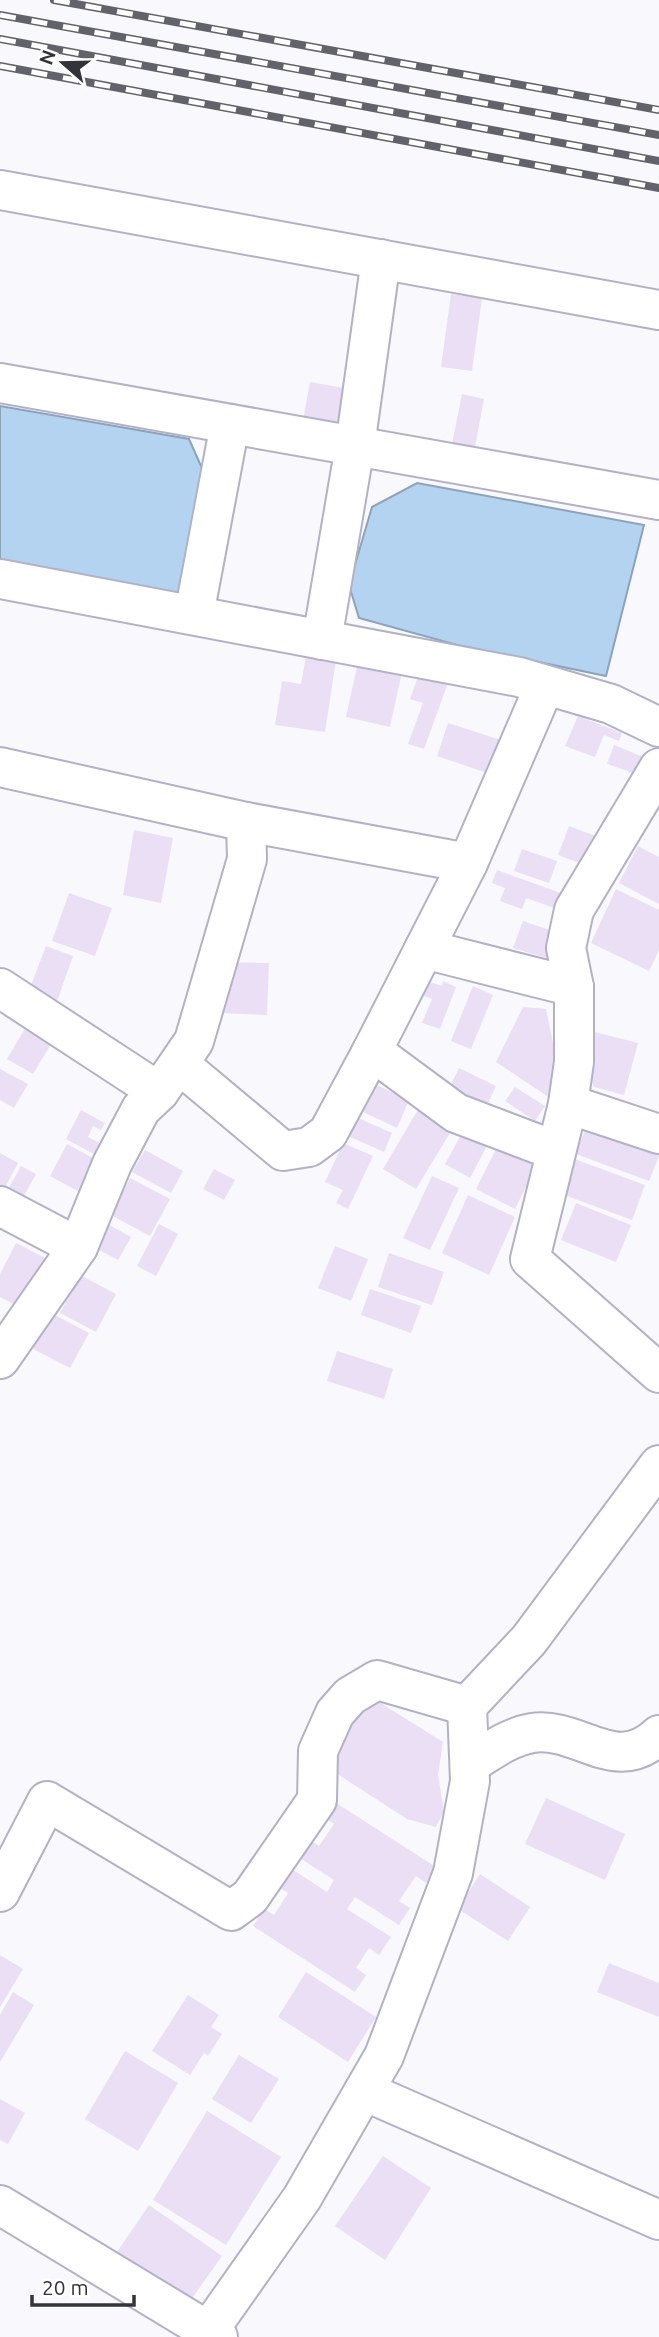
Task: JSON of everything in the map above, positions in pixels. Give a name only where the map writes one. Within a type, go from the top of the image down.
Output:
[{"type":"street","points":[[0,190],[659,310]]},
{"type":"street","points":[[322,640],[355,446],[381,259]]},
{"type":"street","points":[[0,383],[659,500]]},
{"type":"street","points":[[194,615],[230,424]]},
{"type":"street","points":[[0,579],[519,677],[611,704],[659,727]]},
{"type":"street","points":[[0,988],[169,1078],[284,1151],[309,1147],[328,1133],[372,1051],[468,863],[545,685]]},
{"type":"street","points":[[0,767],[246,822],[468,863]]},
{"type":"street","points":[[659,768],[648,807],[574,910],[566,948],[574,987],[574,1062],[568,1104],[530,1259],[659,1373]]},
{"type":"street","points":[[0,1359],[12,1318],[78,1247],[118,1153],[141,1109],[169,1078],[194,1041],[220,960],[247,859],[246,822]]},
{"type":"street","points":[[424,949],[574,987]]},
{"type":"street","points":[[372,1051],[456,1113],[556,1151]]},
{"type":"street","points":[[568,1104],[659,1134]]},
{"type":"street","points":[[0,1206],[78,1247]]},
{"type":"street","points":[[0,2205],[210,2336],[302,2198],[384,2056],[453,1873],[470,1781],[467,1706],[529,1640],[659,1465]]},
{"type":"street","points":[[0,1892],[47,1801],[231,1911],[250,1897],[317,1800],[317,1751],[335,1713],[350,1696],[377,1680],[467,1706]]},
{"type":"street","points":[[470,1764],[512,1739],[535,1732],[625,1754],[644,1749],[659,1735]]},
{"type":"street","points":[[364,2091],[659,2220]]},
{"type":"water","points":[[0,406],[189,439],[205,475],[188,582],[175,594],[0,563]]},
{"type":"water","points":[[417,483],[644,525],[606,676],[457,645],[359,618],[349,585],[372,507]]},
{"type":"building","points":[[451,294],[482,298],[472,371],[441,367]]},
{"type":"building","points":[[310,382],[361,391],[353,435],[302,426]]},
{"type":"building","points":[[462,394],[484,399],[473,458],[450,454]]},
{"type":"building","points":[[306,656],[336,660],[325,732],[275,725],[282,681],[301,684]]},
{"type":"building","points":[[358,662],[402,672],[390,727],[346,717]]},
{"type":"building","points":[[420,671],[449,680],[424,749],[408,744],[423,703],[410,699]]},
{"type":"building","points":[[578,716],[622,733],[619,741],[604,735],[595,757],[565,746]]},
{"type":"building","points":[[448,723],[501,740],[490,774],[437,756]]},
{"type":"building","points":[[614,745],[646,758],[639,775],[607,764]]},
{"type":"building","points":[[569,826],[598,837],[588,866],[558,855]]},
{"type":"building","points":[[134,830],[173,838],[161,903],[123,895]]},
{"type":"building","points":[[638,846],[659,857],[659,904],[619,883]]},
{"type":"building","points":[[522,849],[557,861],[549,883],[514,871]]},
{"type":"building","points":[[497,870],[566,895],[560,910],[526,898],[522,909],[500,901],[505,888],[492,883]]},
{"type":"building","points":[[616,889],[659,910],[659,950],[649,971],[591,943]]},
{"type":"building","points":[[69,893],[112,908],[95,956],[52,941]]},
{"type":"building","points":[[523,921],[558,933],[549,959],[513,948]]},
{"type":"building","points":[[46,946],[73,956],[56,1004],[28,993]]},
{"type":"building","points":[[222,962],[269,963],[267,1015],[221,1013]]},
{"type":"building","points":[[424,980],[442,986],[443,981],[456,987],[440,1029],[422,1023],[432,999],[419,994]]},
{"type":"building","points":[[473,986],[493,995],[471,1049],[451,1041]]},
{"type":"building","points":[[523,1007],[546,1009],[562,1086],[553,1100],[496,1062]]},
{"type":"building","points":[[27,1025],[53,1041],[33,1074],[7,1059]]},
{"type":"building","points":[[594,1032],[638,1043],[624,1095],[594,1087],[584,1059]]},
{"type":"building","points":[[459,1068],[496,1086],[482,1116],[444,1098]]},
{"type":"building","points":[[0,1069],[28,1084],[14,1108],[0,1100]]},
{"type":"building","points":[[370,1082],[409,1100],[397,1128],[357,1109]]},
{"type":"building","points":[[515,1087],[545,1106],[535,1121],[505,1101]]},
{"type":"building","points":[[422,1103],[456,1123],[416,1189],[383,1169]]},
{"type":"building","points":[[81,1110],[105,1123],[101,1130],[93,1126],[88,1137],[111,1149],[105,1160],[66,1139]]},
{"type":"building","points":[[590,1116],[659,1141],[659,1156],[649,1181],[576,1154]]},
{"type":"building","points":[[356,1117],[392,1133],[384,1152],[348,1136]]},
{"type":"building","points":[[466,1126],[490,1140],[470,1178],[445,1164]]},
{"type":"building","points":[[343,1143],[373,1156],[348,1209],[336,1203],[343,1190],[325,1182]]},
{"type":"building","points":[[67,1144],[102,1163],[85,1195],[50,1176]]},
{"type":"building","points":[[497,1147],[536,1167],[515,1209],[476,1189]]},
{"type":"building","points":[[145,1150],[183,1171],[171,1193],[132,1172]]},
{"type":"building","points":[[0,1153],[18,1163],[0,1197]]},
{"type":"building","points":[[572,1158],[645,1185],[632,1220],[559,1193]]},
{"type":"building","points":[[21,1166],[36,1174],[16,1210],[1,1202]]},
{"type":"building","points":[[214,1169],[235,1180],[224,1200],[203,1189]]},
{"type":"building","points":[[432,1176],[459,1188],[430,1250],[403,1238]]},
{"type":"building","points":[[130,1178],[170,1199],[150,1236],[111,1215]]},
{"type":"building","points":[[468,1195],[515,1217],[489,1275],[442,1253]]},
{"type":"building","points":[[576,1203],[631,1225],[616,1262],[561,1240]]},
{"type":"building","points":[[100,1220],[131,1237],[118,1260],[88,1244]]},
{"type":"building","points":[[159,1224],[178,1234],[156,1276],[137,1266]]},
{"type":"building","points":[[16,1243],[53,1262],[27,1311],[0,1297],[0,1274]]},
{"type":"building","points":[[335,1246],[368,1259],[351,1301],[318,1288]]},
{"type":"building","points":[[389,1253],[444,1272],[432,1305],[378,1287]]},
{"type":"building","points":[[80,1275],[116,1294],[96,1332],[60,1313]]},
{"type":"building","points":[[370,1289],[421,1306],[411,1333],[361,1315]]},
{"type":"building","points":[[51,1313],[89,1333],[70,1368],[33,1349]]},
{"type":"building","points":[[337,1351],[393,1369],[384,1399],[327,1381]]},
{"type":"building","points":[[363,1692],[443,1742],[438,1775],[444,1811],[436,1827],[407,1819],[331,1770],[321,1754]]},
{"type":"building","points":[[546,1798],[625,1834],[605,1880],[525,1844]]},
{"type":"building","points":[[333,1801],[436,1867],[426,1883],[416,1876],[399,1901],[410,1908],[399,1925],[355,1897],[347,1909],[391,1937],[379,1955],[369,1948],[356,1968],[366,1975],[355,1992],[253,1926],[264,1909],[274,1915],[288,1893],[278,1887],[290,1868],[327,1892],[334,1880],[298,1857],[309,1839],[319,1846],[334,1824],[324,1817]]},
{"type":"building","points":[[480,1874],[530,1907],[508,1941],[458,1909]]},
{"type":"building","points":[[0,1955],[23,1969],[0,2007]]},
{"type":"building","points":[[609,1963],[659,1983],[659,2017],[597,1992]]},
{"type":"building","points":[[306,1972],[376,2017],[348,2062],[278,2017]]},
{"type":"building","points":[[13,1992],[34,2005],[0,2062],[0,2015]]},
{"type":"building","points":[[188,1995],[219,2015],[211,2027],[222,2034],[208,2056],[204,2053],[190,2075],[152,2051]]},
{"type":"building","points":[[125,2051],[178,2083],[138,2151],[85,2119]]},
{"type":"building","points":[[239,2055],[279,2079],[251,2123],[212,2099]]},
{"type":"building","points":[[0,2099],[25,2113],[8,2144],[0,2140]]},
{"type":"building","points":[[207,2111],[281,2157],[226,2245],[153,2200]]},
{"type":"building","points":[[383,2156],[431,2188],[385,2260],[335,2226]]},
{"type":"building","points":[[149,2205],[222,2256],[185,2308],[113,2258]]},
{"type":"railway","points":[[54,0],[659,110]]},
{"type":"railway","points":[[0,15],[659,135]]},
{"type":"railway","points":[[0,39],[659,161]]},
{"type":"railway","points":[[0,66],[659,188]]}]
